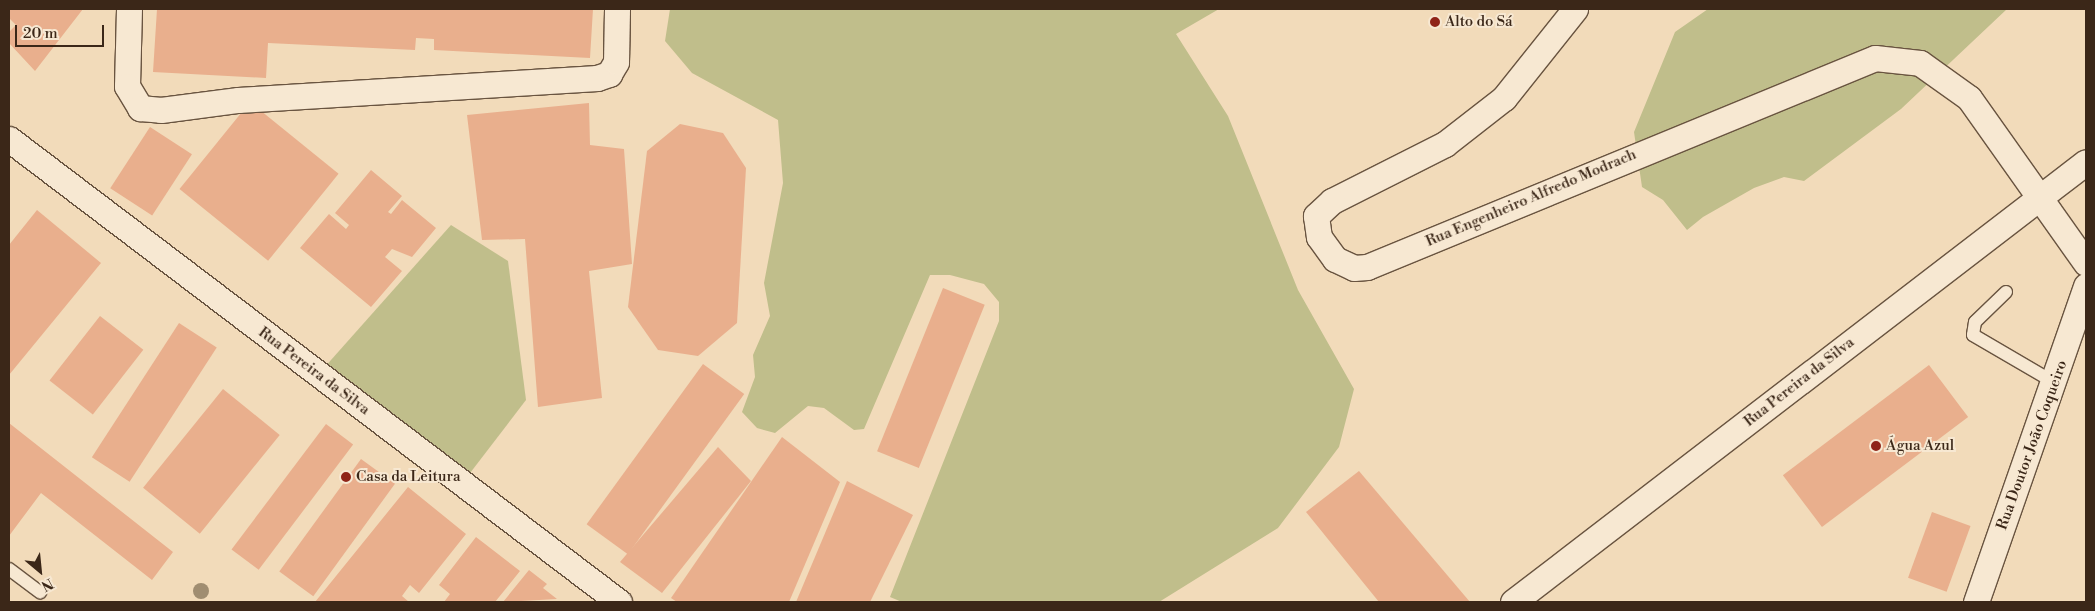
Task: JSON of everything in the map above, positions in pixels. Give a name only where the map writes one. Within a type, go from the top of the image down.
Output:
[{"type":"street","points":[[129,9],[127,86],[140,108],[161,110],[238,100],[597,78],[609,74],[616,62],[617,9]]},
{"type":"street","name":"Rua Engenheiro Alfredo Modrach","points":[[1575,9],[1504,98],[1445,144],[1332,201],[1316,216],[1319,238],[1335,259],[1354,268],[1367,267],[1875,58],[1920,63],[1969,98],[2039,198]]},
{"type":"street","name":"Rua Pereira da Silva","points":[[9,140],[594,595],[619,602]]},
{"type":"street","name":"Rua Pereira da Silva","points":[[1513,602],[2086,162]]},
{"type":"street","points":[[2039,198],[2086,263]]},
{"type":"street","name":"Rua Doutor João Coqueiro","points":[[1976,602],[2055,383],[2086,286]]},
{"type":"lane","points":[[2006,292],[1975,322],[1973,335],[2055,383]]},
{"type":"lane","points":[[9,569],[40,592]]},
{"type":"shaded area","points":[[670,9],[1219,9],[1176,34],[1228,116],[1298,290],[1354,389],[1339,447],[1278,528],[1159,602],[902,602],[890,597],[999,321],[999,302],[984,284],[950,275],[930,275],[864,429],[854,430],[824,408],[808,406],[775,433],[757,428],[742,412],[755,377],[753,355],[770,316],[764,283],[783,183],[778,120],[692,73],[665,41]]},
{"type":"shaded area","points":[[1708,9],[2007,9],[1901,109],[1804,181],[1784,177],[1754,188],[1703,217],[1687,230],[1663,200],[1642,187],[1634,132],[1675,32]]},
{"type":"shaded area","points":[[451,225],[508,261],[526,400],[467,477],[323,369]]},
{"type":"building","points":[[9,9],[83,9],[35,71],[9,43],[9,32],[16,25],[9,18]]},
{"type":"building","points":[[157,9],[593,9],[590,58],[434,50],[434,39],[416,38],[415,50],[268,43],[266,78],[153,72]]},
{"type":"building","points":[[250,102],[339,174],[268,261],[180,189]]},
{"type":"building","points":[[589,103],[590,145],[624,149],[632,264],[589,271],[602,398],[538,407],[525,239],[482,240],[467,115]]},
{"type":"building","points":[[680,124],[723,133],[746,168],[737,323],[698,356],[658,350],[628,307],[647,151]]},
{"type":"building","points":[[150,127],[192,154],[152,215],[110,188]]},
{"type":"building","points":[[371,170],[402,196],[388,212],[391,214],[402,200],[436,228],[412,257],[392,249],[385,257],[402,271],[371,307],[300,248],[329,214],[346,229],[349,225],[335,213]]},
{"type":"building","points":[[37,210],[101,263],[9,375],[9,245]]},
{"type":"building","points":[[943,288],[985,305],[919,468],[877,451]]},
{"type":"building","points":[[100,316],[143,350],[93,414],[50,381]]},
{"type":"building","points":[[179,323],[217,348],[130,482],[92,457]]},
{"type":"building","points":[[703,364],[744,394],[628,554],[587,524]]},
{"type":"building","name":"Água Azul","points":[[1929,365],[1968,417],[1822,527],[1783,475]]},
{"type":"building","points":[[223,389],[280,435],[200,534],[143,488]]},
{"type":"building","points":[[9,423],[173,552],[152,580],[41,493],[9,536]]},
{"type":"building","points":[[326,424],[353,444],[259,570],[232,549]]},
{"type":"building","points":[[782,437],[840,482],[789,602],[677,602],[671,598]]},
{"type":"building","points":[[718,447],[751,481],[662,593],[620,562]]},
{"type":"building","points":[[361,459],[395,484],[313,596],[279,571]]},
{"type":"building","points":[[1359,471],[1470,602],[1379,602],[1306,512]]},
{"type":"building","points":[[847,481],[913,515],[870,602],[796,602]]},
{"type":"building","points":[[408,487],[466,534],[419,593],[410,585],[402,596],[409,602],[315,602]]},
{"type":"building","points":[[1932,512],[1971,526],[1947,592],[1908,578]]},
{"type":"building","points":[[476,537],[520,571],[495,602],[444,602],[450,594],[439,585]]},
{"type":"building","points":[[529,570],[547,584],[543,588],[557,599],[503,602]]},
{"type":"place","name":"Alto do Sá","points":[[1435,22]]},
{"type":"place","name":"Água Azul","points":[[1876,446]]},
{"type":"place","name":"Casa da Leitura","points":[[346,477]]}]
